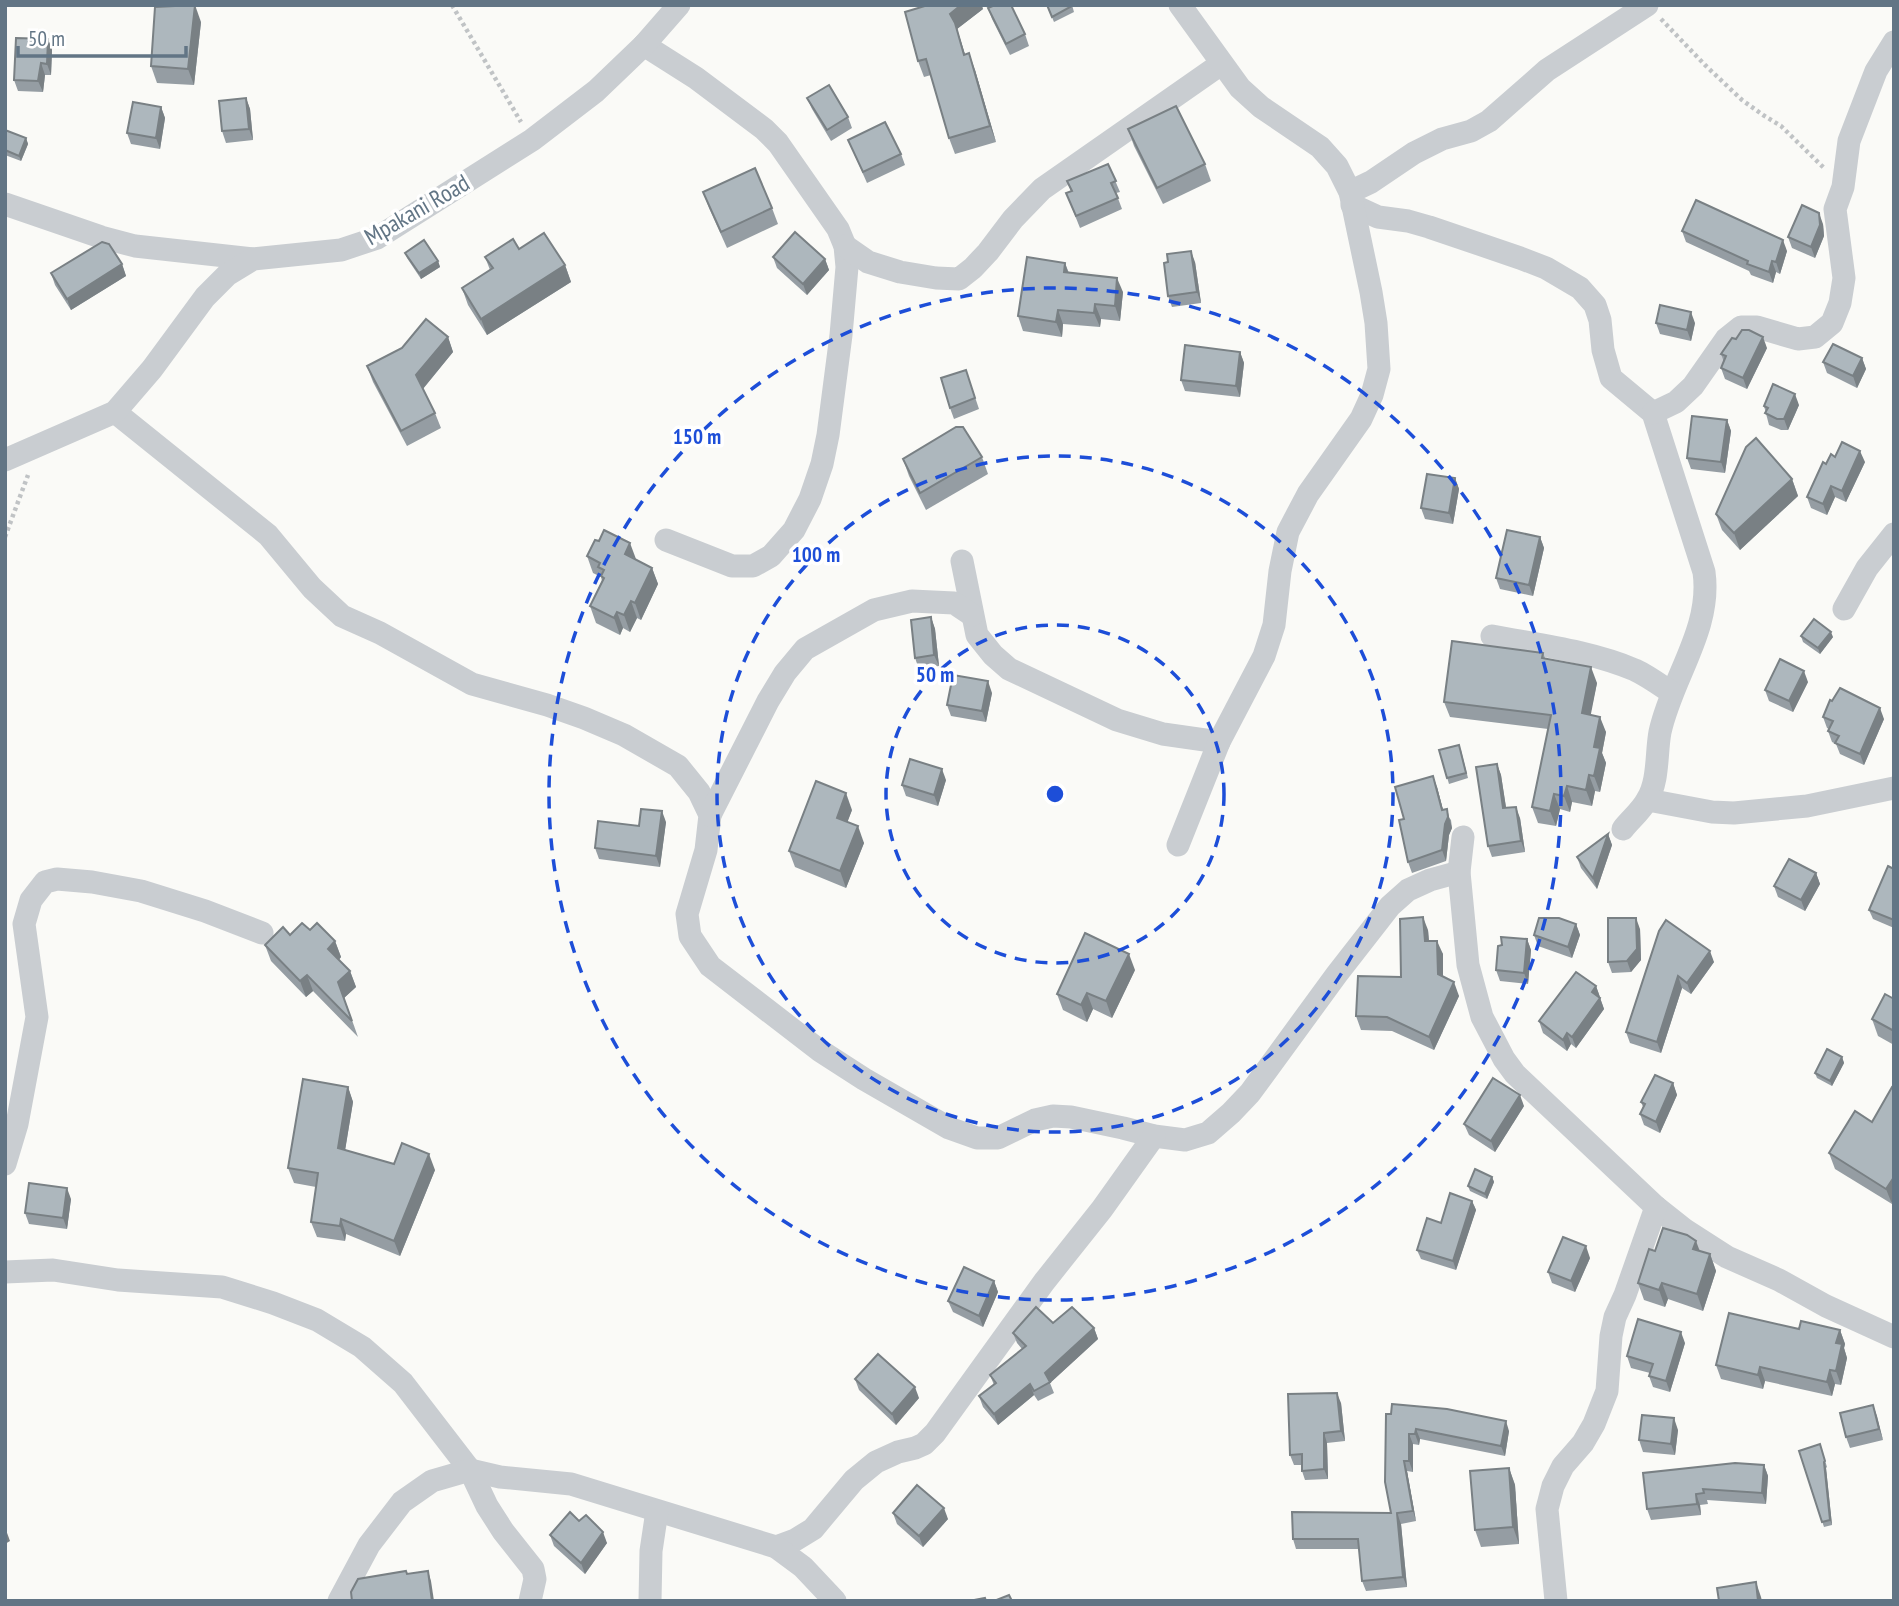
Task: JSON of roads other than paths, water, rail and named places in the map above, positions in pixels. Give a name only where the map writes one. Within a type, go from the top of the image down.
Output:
[{"type":"street","name":"Mpakani Road","points":[[5,460],[115,412],[152,369],[205,297],[227,275],[253,258],[341,250],[377,238],[532,140],[596,91],[644,45],[680,5]]},
{"type":"street","points":[[1178,845],[1219,742],[1264,656],[1274,625],[1280,571],[1288,532],[1308,494],[1361,419],[1372,396],[1379,369],[1376,323],[1351,199],[1337,166],[1320,147],[1261,107],[1240,88],[1180,5]]},
{"type":"street","points":[[1351,199],[1414,153],[1442,139],[1471,131],[1489,121],[1547,70],[1652,10]]},
{"type":"street","points":[[1653,413],[1676,402],[1693,386],[1726,339],[1741,327],[1757,327],[1798,339],[1815,337],[1832,323],[1840,303],[1843,278],[1835,209],[1843,187],[1849,141],[1876,71],[1894,42]]},
{"type":"street","points":[[644,45],[696,78],[764,129],[778,143],[829,216],[845,246],[846,295],[828,435],[810,499],[794,530],[771,556],[753,565],[732,566],[666,540]]},
{"type":"street","points":[[845,246],[868,262],[900,272],[959,279],[981,260],[1013,219],[1042,189],[1221,64]]},
{"type":"street","points":[[1351,199],[1378,217],[1429,227],[1520,258],[1546,268],[1580,288],[1595,305],[1611,379],[1653,413],[1704,572],[1706,590],[1701,620],[1672,693],[1660,732],[1653,785],[1648,800],[1623,829]]},
{"type":"street","points":[[5,204],[135,246],[253,258]]},
{"type":"street","points":[[115,412],[268,535],[312,588],[342,616],[380,633],[471,684],[547,705],[624,735],[678,766],[699,792],[710,815]]},
{"type":"street","points":[[1844,609],[1867,568],[1894,534]]},
{"type":"street","points":[[962,561],[977,635],[1009,669],[1117,720],[1163,734],[1219,742]]},
{"type":"street","points":[[972,615],[954,603],[912,601],[874,610],[805,649],[785,673],[768,701],[710,815],[706,850],[687,914],[690,936],[710,966],[819,1050],[949,1128],[977,1138],[998,1138],[1035,1120],[1053,1116],[1071,1117],[1154,1136],[1185,1140],[1208,1133],[1250,1093],[1390,906],[1408,890],[1430,880],[1459,872]]},
{"type":"street","points":[[1492,636],[1608,661],[1637,671],[1672,693]]},
{"type":"street","points":[[1648,800],[1712,812],[1734,813],[1807,806],[1894,788]]},
{"type":"street","points":[[1463,837],[1459,872],[1468,965],[1482,1017],[1515,1074],[1656,1207],[1685,1230],[1727,1257],[1894,1337]]},
{"type":"street","points":[[5,1164],[17,1124],[37,1017],[24,924],[31,900],[44,882],[57,879],[141,891],[262,933]]},
{"type":"street","points":[[776,1548],[813,1529],[854,1480],[876,1462],[924,1444],[935,1433],[1154,1136]]},
{"type":"street","points":[[1556,1601],[1546,1510],[1553,1486],[1563,1466],[1583,1443],[1607,1391],[1615,1317],[1656,1207]]},
{"type":"street","points":[[5,1272],[53,1270],[118,1280],[222,1287],[317,1320],[362,1347],[403,1383],[470,1470],[487,1506],[533,1569],[535,1579],[530,1601]]},
{"type":"street","points":[[339,1601],[369,1545],[402,1502],[432,1481],[470,1470],[500,1477],[571,1484],[776,1548],[803,1567],[835,1601]]},
{"type":"street","points":[[650,1601],[651,1551],[657,1511]]}]
